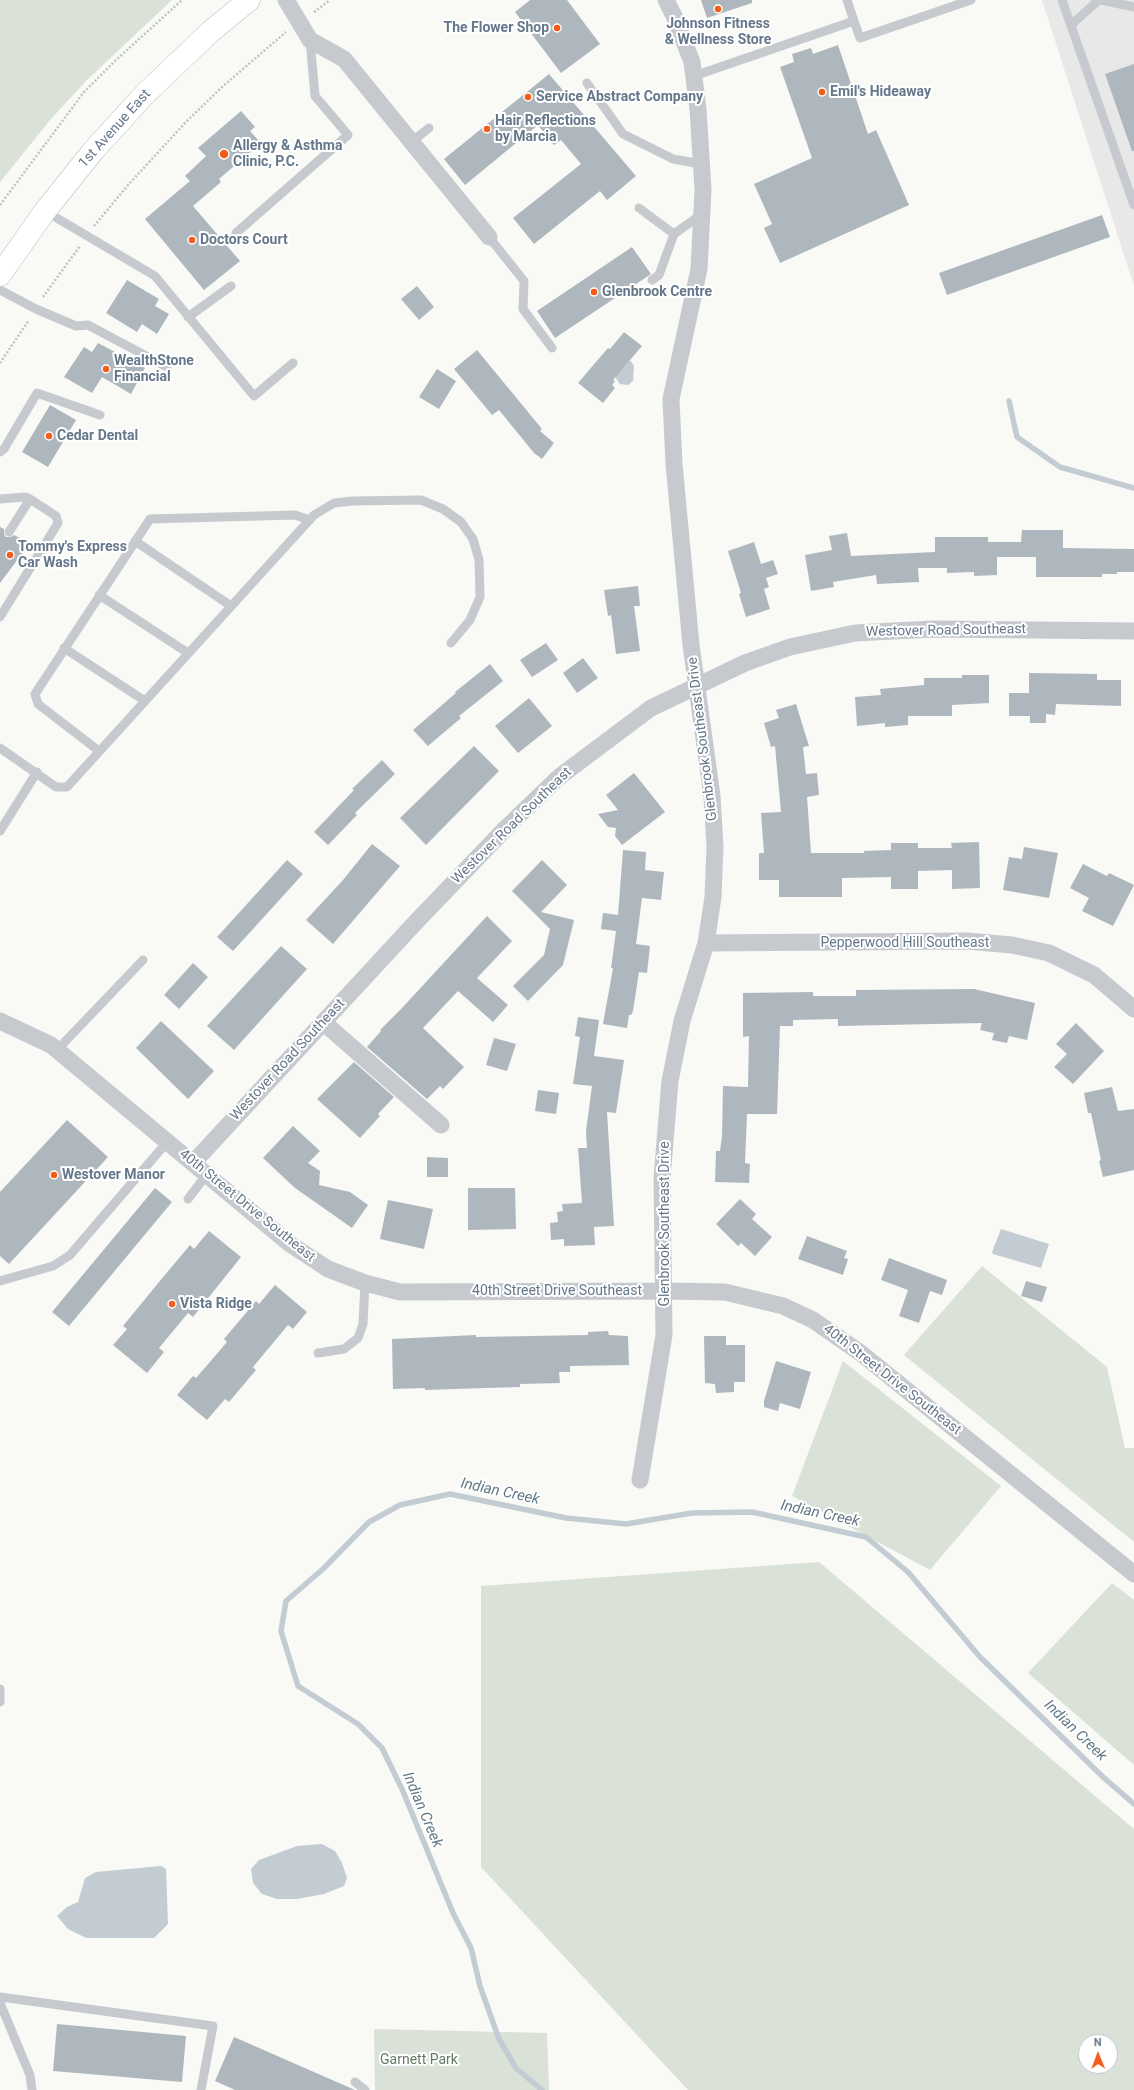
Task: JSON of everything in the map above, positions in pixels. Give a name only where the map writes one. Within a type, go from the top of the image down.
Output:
[{"type":"main road","name":"1st Avenue East","points":[[0,275],[45,211],[93,151],[144,95],[210,32],[249,0]]},
{"type":"street","points":[[286,0],[310,40],[344,60],[410,143],[489,237]]},
{"type":"street","name":"Glenbrook Southeast Drive","points":[[640,1480],[664,1335],[665,1291],[662,1178],[670,1081],[682,1021],[706,944],[713,897],[715,847],[712,796],[697,685],[674,464],[671,399],[699,269],[702,214],[698,110],[692,62],[675,18],[666,0]]},
{"type":"street","name":"Westover Road Southeast","points":[[193,1163],[323,1022],[506,828],[559,777],[651,708],[745,662],[790,647],[855,632],[933,629],[1134,631]]},
{"type":"street","name":"Pepperwood Hill Southeast","points":[[706,944],[967,941],[1012,945],[1049,953],[1094,975],[1134,1009]]},
{"type":"street","name":"40th Street Drive Southeast","points":[[0,1021],[51,1045],[290,1244],[328,1269],[365,1283],[400,1292],[725,1292],[783,1306],[813,1320],[862,1354],[1134,1574]]},
{"type":"street","points":[[323,1022],[440,1125]]},
{"type":"lane","points":[[847,0],[860,38],[972,0]]},
{"type":"lane","points":[[1062,0],[1134,205]]},
{"type":"lane","points":[[1071,25],[1100,0],[1134,7]]},
{"type":"lane","points":[[694,76],[854,21]]},
{"type":"lane","points":[[236,233],[348,135],[315,96],[310,40]]},
{"type":"lane","points":[[587,83],[624,134],[673,158],[701,164]]},
{"type":"lane","points":[[410,143],[429,128]]},
{"type":"lane","points":[[639,208],[674,234]]},
{"type":"lane","points":[[45,211],[155,276],[254,396],[293,363]]},
{"type":"lane","points":[[652,280],[659,275],[674,234],[702,214]]},
{"type":"lane","points":[[489,237],[524,281],[523,310],[552,348]]},
{"type":"lane","points":[[188,317],[232,286]]},
{"type":"lane","points":[[0,290],[36,309],[76,326],[88,325],[167,367]]},
{"type":"lane","points":[[0,452],[4,449],[37,393],[100,415]]},
{"type":"lane","points":[[0,499],[26,497],[56,516],[58,523],[0,617]]},
{"type":"lane","points":[[9,532],[30,499]]},
{"type":"lane","points":[[0,748],[37,772],[56,787],[67,787],[310,520],[334,503],[353,501],[421,500],[443,509],[461,522],[473,539],[479,560],[480,597],[470,620],[451,643]]},
{"type":"lane","points":[[99,751],[38,704],[35,694],[150,519],[295,515],[310,520]]},
{"type":"lane","points":[[135,541],[231,606]]},
{"type":"lane","points":[[99,595],[188,653]]},
{"type":"lane","points":[[64,648],[145,701]]},
{"type":"lane","points":[[0,831],[37,772]]},
{"type":"lane","points":[[57,1050],[143,960]]},
{"type":"lane","points":[[0,1281],[53,1266],[70,1255],[168,1141]]},
{"type":"lane","points":[[188,1199],[207,1174]]},
{"type":"lane","points":[[318,1353],[344,1349],[358,1338],[363,1324],[365,1283]]},
{"type":"lane","points":[[0,1689],[0,1702]]},
{"type":"lane","points":[[0,1996],[213,2026],[201,2090]]},
{"type":"lane","points":[[0,2002],[30,2075],[32,2090]]},
{"type":"lane","points":[[355,2082],[365,2090]]},
{"type":"path","points":[[0,205],[84,92],[115,61],[182,0]]},
{"type":"path","points":[[0,363],[100,217],[185,124],[250,62],[330,0]]},
{"type":"shaded area","points":[[1042,0],[1134,0],[1134,286]]},
{"type":"shaded area","points":[[629,361],[631,361],[634,366],[633,381],[628,385],[620,384],[615,377]]},
{"type":"shaded area","points":[[1001,1229],[1049,1244],[1041,1268],[993,1254],[992,1252]]},
{"type":"shaded area","points":[[322,1844],[335,1851],[342,1863],[347,1878],[344,1886],[324,1894],[297,1899],[277,1899],[262,1894],[253,1883],[251,1869],[259,1860],[297,1846]]},
{"type":"shaded area","points":[[161,1866],[166,1869],[168,1924],[154,1938],[86,1938],[68,1929],[57,1916],[67,1907],[78,1902],[85,1878],[96,1872]]},
{"type":"green space","points":[[0,0],[172,0],[87,80],[51,119],[0,182]]},
{"type":"green space","points":[[982,1266],[1107,1367],[1125,1448],[1134,1448],[1134,1542],[904,1355]]},
{"type":"green space","points":[[843,1361],[1001,1486],[930,1570],[792,1496]]},
{"type":"green space","points":[[819,1562],[1134,1829],[1134,2090],[688,2090],[481,1867],[481,1586]]},
{"type":"green space","points":[[1112,1583],[1134,1600],[1134,1765],[1028,1673]]},
{"type":"green space","name":"Garnett Park","points":[[374,2029],[547,2033],[549,2090],[375,2090]]},
{"type":"building","name":"The Flower Shop","points":[[530,0],[567,0],[600,44],[561,73],[515,12]]},
{"type":"building","name":"Johnson Fitness & Wellness Store","points":[[701,0],[752,0],[752,3],[707,18]]},
{"type":"building","points":[[838,45],[868,134],[876,130],[909,205],[780,263],[764,228],[772,224],[754,184],[812,158],[780,67],[794,62],[792,54],[811,48],[813,54]]},
{"type":"building","points":[[1134,64],[1134,151],[1132,151],[1105,74]]},
{"type":"building","points":[[549,74],[636,176],[607,200],[600,191],[534,244],[513,218],[581,164],[561,140],[554,145],[538,125],[465,185],[444,159]]},
{"type":"building","points":[[241,111],[255,127],[250,131],[261,143],[219,179],[221,182],[193,206],[240,261],[204,290],[145,219],[190,181],[185,176],[206,156],[198,148]]},
{"type":"building","points":[[1102,215],[1110,237],[947,295],[939,273]]},
{"type":"building","name":"Glenbrook Centre","points":[[632,247],[651,274],[555,338],[537,311]]},
{"type":"building","points":[[127,280],[159,299],[155,306],[169,314],[157,334],[142,324],[137,332],[106,313]]},
{"type":"building","points":[[417,286],[434,307],[419,320],[401,299]]},
{"type":"building","points":[[624,332],[642,346],[613,380],[615,381],[612,385],[615,388],[603,403],[578,383]]},
{"type":"building","name":"WealthStone Financial","points":[[98,343],[145,368],[131,394],[102,377],[92,393],[64,377],[84,347],[92,352]]},
{"type":"building","points":[[477,350],[542,429],[540,431],[554,443],[542,459],[534,453],[499,410],[492,415],[454,369]]},
{"type":"building","points":[[437,369],[456,381],[439,409],[419,397]]},
{"type":"building","name":"Cedar Dental","points":[[50,405],[76,420],[48,467],[22,452]]},
{"type":"building","name":"Tommy's Express Car Wash","points":[[0,527],[4,529],[4,534],[6,537],[11,537],[14,535],[30,543],[0,583]]},
{"type":"building","points":[[1022,530],[1063,530],[1063,548],[1134,549],[1134,572],[1102,574],[1102,577],[1036,577],[1036,557],[997,557],[997,575],[974,576],[974,572],[947,573],[947,568],[918,568],[919,582],[877,584],[876,575],[833,582],[834,587],[811,591],[805,555],[832,550],[829,536],[847,533],[851,556],[935,552],[935,537],[988,537],[988,542],[1021,542]]},
{"type":"building","points":[[754,542],[761,564],[773,560],[778,574],[766,578],[769,587],[764,589],[770,609],[746,617],[739,594],[741,593],[728,551]]},
{"type":"building","points":[[638,586],[640,606],[634,606],[640,651],[616,654],[611,615],[608,616],[604,590]]},
{"type":"building","points":[[546,643],[558,660],[532,677],[520,660]]},
{"type":"building","points":[[583,658],[598,678],[577,693],[563,673]]},
{"type":"building","points":[[490,664],[503,681],[459,716],[461,718],[428,746],[413,730],[456,693],[455,692]]},
{"type":"building","points":[[1029,673],[1097,674],[1097,680],[1121,680],[1121,706],[1056,704],[1055,715],[1046,714],[1046,723],[1030,723],[1030,716],[1009,716],[1009,693],[1029,693]]},
{"type":"building","points":[[962,675],[989,675],[989,703],[952,705],[952,716],[908,716],[908,725],[885,727],[885,723],[857,726],[855,697],[881,695],[880,689],[924,685],[924,678],[962,678]]},
{"type":"building","points":[[529,698],[552,726],[518,753],[495,726]]},
{"type":"building","points":[[796,704],[809,746],[803,747],[806,774],[817,773],[819,795],[807,797],[811,853],[864,853],[864,851],[891,850],[891,843],[918,843],[918,848],[952,848],[951,843],[979,842],[980,888],[952,889],[952,870],[918,871],[918,889],[891,889],[891,877],[842,878],[842,897],[779,897],[779,880],[759,880],[759,853],[764,853],[761,813],[781,812],[775,746],[771,747],[764,723],[779,718],[776,710]]},
{"type":"building","points":[[474,746],[499,771],[426,845],[400,818]]},
{"type":"building","points":[[382,760],[395,774],[355,813],[357,815],[328,845],[314,832],[354,790],[352,789]]},
{"type":"building","points":[[634,773],[665,812],[622,845],[615,836],[616,828],[608,827],[598,814],[618,810],[606,795]]},
{"type":"building","points":[[372,844],[400,866],[333,944],[306,920],[343,880]]},
{"type":"building","points":[[1024,847],[1058,853],[1049,898],[1003,890],[1009,857],[1022,859]]},
{"type":"building","points":[[623,850],[646,852],[645,870],[664,872],[661,900],[642,898],[636,944],[650,946],[647,973],[639,972],[633,1011],[631,1015],[629,1015],[627,1028],[603,1024],[613,968],[611,968],[616,931],[601,929],[603,913],[618,915]]},
{"type":"building","points":[[287,860],[303,874],[233,951],[217,937]]},
{"type":"building","points":[[542,860],[567,885],[541,912],[574,920],[563,965],[528,1001],[513,986],[544,955],[550,929],[512,891]]},
{"type":"building","points":[[1083,864],[1107,876],[1109,873],[1134,885],[1113,926],[1082,911],[1089,898],[1070,888]]},
{"type":"building","points":[[487,916],[512,941],[477,978],[508,1005],[493,1022],[458,991],[423,1028],[464,1067],[443,1089],[440,1086],[427,1099],[367,1047],[381,1031],[380,1030]]},
{"type":"building","points":[[281,946],[307,969],[234,1050],[207,1026]]},
{"type":"building","points":[[193,963],[208,977],[179,1009],[164,995]]},
{"type":"building","points":[[974,989],[1035,1003],[1027,1040],[1009,1036],[1007,1043],[992,1040],[994,1033],[980,1030],[982,1023],[838,1026],[838,1019],[793,1020],[793,1026],[780,1026],[777,1114],[747,1114],[745,1163],[750,1164],[749,1183],[715,1182],[716,1151],[720,1151],[722,1136],[723,1086],[748,1087],[749,1036],[743,1037],[743,993],[813,992],[813,996],[856,996],[856,990]]},
{"type":"building","points":[[578,1017],[599,1020],[594,1056],[624,1060],[616,1113],[607,1112],[614,1226],[594,1227],[595,1245],[564,1246],[564,1239],[551,1240],[550,1223],[558,1222],[557,1212],[563,1211],[562,1204],[582,1203],[578,1148],[587,1148],[586,1131],[592,1086],[573,1084],[580,1037],[575,1036]]},
{"type":"building","points":[[161,1021],[214,1071],[188,1099],[136,1048]]},
{"type":"building","points":[[1076,1023],[1104,1051],[1073,1084],[1054,1067],[1067,1054],[1056,1044]]},
{"type":"building","points":[[494,1038],[516,1044],[507,1071],[486,1065]]},
{"type":"building","points":[[354,1062],[394,1097],[378,1114],[380,1116],[360,1138],[317,1099]]},
{"type":"building","points":[[1112,1087],[1118,1111],[1134,1109],[1134,1170],[1103,1177],[1091,1113],[1088,1113],[1084,1093]]},
{"type":"building","points":[[538,1090],[559,1093],[556,1114],[535,1111]]},
{"type":"building","name":"Westover Manor","points":[[67,1120],[108,1157],[9,1264],[0,1256],[0,1192]]},
{"type":"building","points":[[293,1126],[320,1151],[308,1163],[320,1171],[319,1185],[350,1192],[368,1205],[352,1228],[295,1188],[263,1158]]},
{"type":"building","points":[[427,1157],[448,1158],[448,1177],[427,1177]]},
{"type":"building","points":[[155,1188],[172,1202],[69,1326],[52,1312]]},
{"type":"building","points":[[468,1188],[515,1188],[516,1229],[468,1230]]},
{"type":"building","points":[[740,1199],[756,1214],[752,1219],[772,1237],[755,1256],[741,1243],[738,1246],[716,1224]]},
{"type":"building","points":[[388,1200],[433,1209],[424,1249],[380,1239]]},
{"type":"building","name":"Vista Ridge","points":[[209,1231],[241,1257],[193,1317],[188,1313],[159,1348],[164,1352],[147,1373],[113,1345],[127,1329],[123,1326],[190,1245],[194,1249]]},
{"type":"building","points":[[807,1236],[847,1251],[844,1258],[848,1259],[843,1275],[798,1259]]},
{"type":"building","points":[[889,1258],[947,1280],[942,1295],[930,1291],[919,1323],[899,1316],[908,1290],[881,1280]]},
{"type":"building","points":[[1026,1281],[1047,1287],[1042,1302],[1021,1296]]},
{"type":"building","name":"Vista Ridge","points":[[275,1285],[307,1312],[293,1329],[288,1325],[253,1367],[256,1370],[229,1402],[225,1399],[207,1420],[177,1395],[193,1376],[196,1378],[227,1342],[224,1339],[256,1301],[259,1304]]},
{"type":"building","points":[[608,1331],[609,1335],[628,1336],[629,1365],[570,1366],[570,1372],[559,1372],[560,1383],[520,1384],[520,1387],[425,1390],[425,1388],[393,1389],[392,1339],[476,1335],[476,1337],[588,1335],[588,1332]]},
{"type":"building","points":[[704,1336],[726,1336],[726,1345],[745,1345],[745,1382],[734,1382],[734,1392],[716,1393],[715,1384],[705,1383]]},
{"type":"building","points":[[776,1361],[811,1372],[800,1409],[780,1403],[778,1411],[764,1407],[764,1401]]},
{"type":"building","points":[[57,2024],[186,2036],[182,2082],[53,2071]]},
{"type":"building","points":[[234,2037],[355,2090],[235,2090],[215,2081]]},
{"type":"waterway","points":[[1009,401],[1017,437],[1060,467],[1134,488]]},
{"type":"waterway","name":"Indian Creek","points":[[542,2090],[516,2068],[499,2039],[480,1986],[471,1948],[453,1913],[402,1789],[382,1748],[358,1724],[298,1686],[281,1631],[286,1601],[323,1569],[369,1522],[400,1505],[450,1494],[566,1518],[626,1524],[692,1513],[752,1512],[866,1537],[908,1572],[980,1657],[1103,1777],[1134,1804]]},
{"type":"place","name":"Johnson Fitness & Wellness Store","points":[[718,9]]},
{"type":"place","name":"The Flower Shop","points":[[557,28]]},
{"type":"place","name":"Emil's Hideaway","points":[[822,92]]},
{"type":"place","name":"Service Abstract Company","points":[[528,97]]},
{"type":"place","name":"Hair Reflections by Marcia","points":[[487,129]]},
{"type":"place","name":"Allergy & Asthma Clinic, P.C.","points":[[224,154]]},
{"type":"place","name":"Doctors Court","points":[[192,240]]},
{"type":"place","name":"Glenbrook Centre","points":[[594,292]]},
{"type":"place","name":"WealthStone Financial","points":[[106,369]]},
{"type":"place","name":"Cedar Dental","points":[[49,436]]},
{"type":"place","name":"Tommy's Express Car Wash","points":[[10,555]]},
{"type":"place","name":"Westover Manor","points":[[54,1175]]},
{"type":"place","name":"Vista Ridge","points":[[172,1304]]}]
